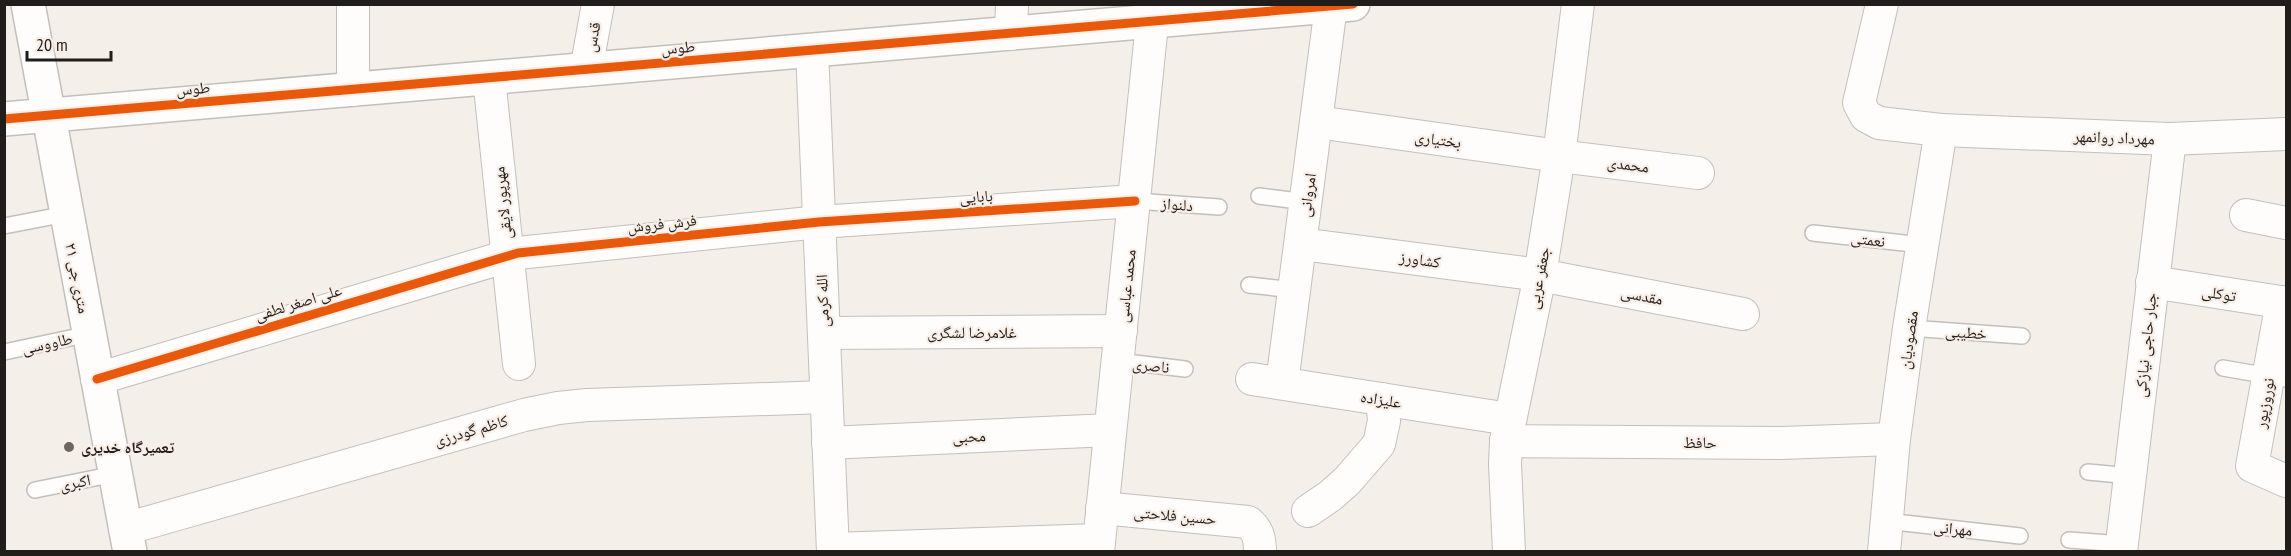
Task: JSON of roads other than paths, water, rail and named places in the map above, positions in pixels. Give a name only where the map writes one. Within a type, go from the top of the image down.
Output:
[{"type":"street","name":"۲۱ متری جی","points":[[28,4],[47,116],[128,540]]},
{"type":"street","points":[[353,4],[353,90]]},
{"type":"street","name":"قدس","points":[[586,70],[598,4]]},
{"type":"street","name":"جعفر عربی","points":[[1509,552],[1505,464],[1508,430],[1540,275],[1559,156],[1578,4]]},
{"type":"street","name":"مهرداد روانمهر","points":[[1882,4],[1859,103],[1866,116],[1879,123],[1941,130],[2170,139],[2286,134]]},
{"type":"street","name":"طوس","points":[[4,119],[812,50],[1011,19],[1342,5]]},
{"type":"street","name":"امروانی","points":[[1267,381],[1294,290],[1317,122],[1342,5]]},
{"type":"street","name":"محمد عباسی","points":[[1098,546],[1154,13]]},
{"type":"street","name":"الله کرمی","points":[[812,50],[833,550]]},
{"type":"street","name":"مهرپور لایقی","points":[[489,78],[519,364]]},
{"type":"street","name":"بختیاری","points":[[1317,122],[1559,156]]},
{"type":"street","name":"مقصودیان","points":[[1884,552],[1894,439],[1909,328],[1941,130]]},
{"type":"street","name":"جبار حاجی نیازکی","points":[[2122,548],[2170,139]]},
{"type":"street","name":"محمدی","points":[[1559,156],[1698,173]]},
{"type":"street","name":"بابایی","points":[[819,222],[1135,201]]},
{"type":"street","points":[[2246,215],[2286,223]]},
{"type":"street","name":"فرش فروش","points":[[508,256],[518,253],[819,222]]},
{"type":"street","name":"کشاورز","points":[[1301,244],[1540,275]]},
{"type":"street","name":"علی‌ اصغر لطفی","points":[[97,379],[508,256]]},
{"type":"street","name":"مقدسی","points":[[1540,275],[1743,314]]},
{"type":"street","name":"توکلی","points":[[2152,282],[2284,303]]},
{"type":"street","name":"نوروزپور","points":[[2284,303],[2278,377],[2252,466],[2286,481]]},
{"type":"street","name":"غلامرضا لشگری","points":[[824,333],[1119,346]]},
{"type":"street","name":"علیزاده","points":[[1267,381],[1382,399],[1508,430]]},
{"type":"street","name":"کاظم گودرزی","points":[[128,540],[524,415],[558,408],[586,405],[826,397]]},
{"type":"street","points":[[1308,511],[1347,481],[1379,444],[1384,421],[1382,399]]},
{"type":"street","name":"محبی","points":[[828,442],[1110,430]]},
{"type":"street","name":"حافظ","points":[[1508,430],[1781,442],[1894,439]]},
{"type":"street","name":"حسین فلاحتی","points":[[1102,508],[1248,522],[1259,536],[1260,552]]},
{"type":"street","points":[[833,550],[1098,546]]},
{"type":"lane","points":[[1259,196],[1306,202]]},
{"type":"lane","name":"دلنواز","points":[[1135,201],[1219,207]]},
{"type":"lane","points":[[4,226],[66,214]]},
{"type":"lane","name":"نعمتی","points":[[1813,233],[1922,246]]},
{"type":"lane","points":[[1249,285],[1294,290]]},
{"type":"lane","name":"خطیبی","points":[[1909,328],[2022,336]]},
{"type":"lane","name":"طاووسی","points":[[4,352],[89,334]]},
{"type":"lane","name":"ناصری","points":[[1119,346],[1185,369]]},
{"type":"lane","points":[[2223,368],[2278,377]]},
{"type":"lane","points":[[2088,472],[2131,476]]},
{"type":"lane","name":"اکبری","points":[[35,490],[115,474]]},
{"type":"lane","name":"مهرانی","points":[[1886,521],[2020,536]]},
{"type":"lane","points":[[2068,540],[2122,548]]},
{"type":"place","name":"تعمیرگاه خدیری","points":[[69,447]]}]
